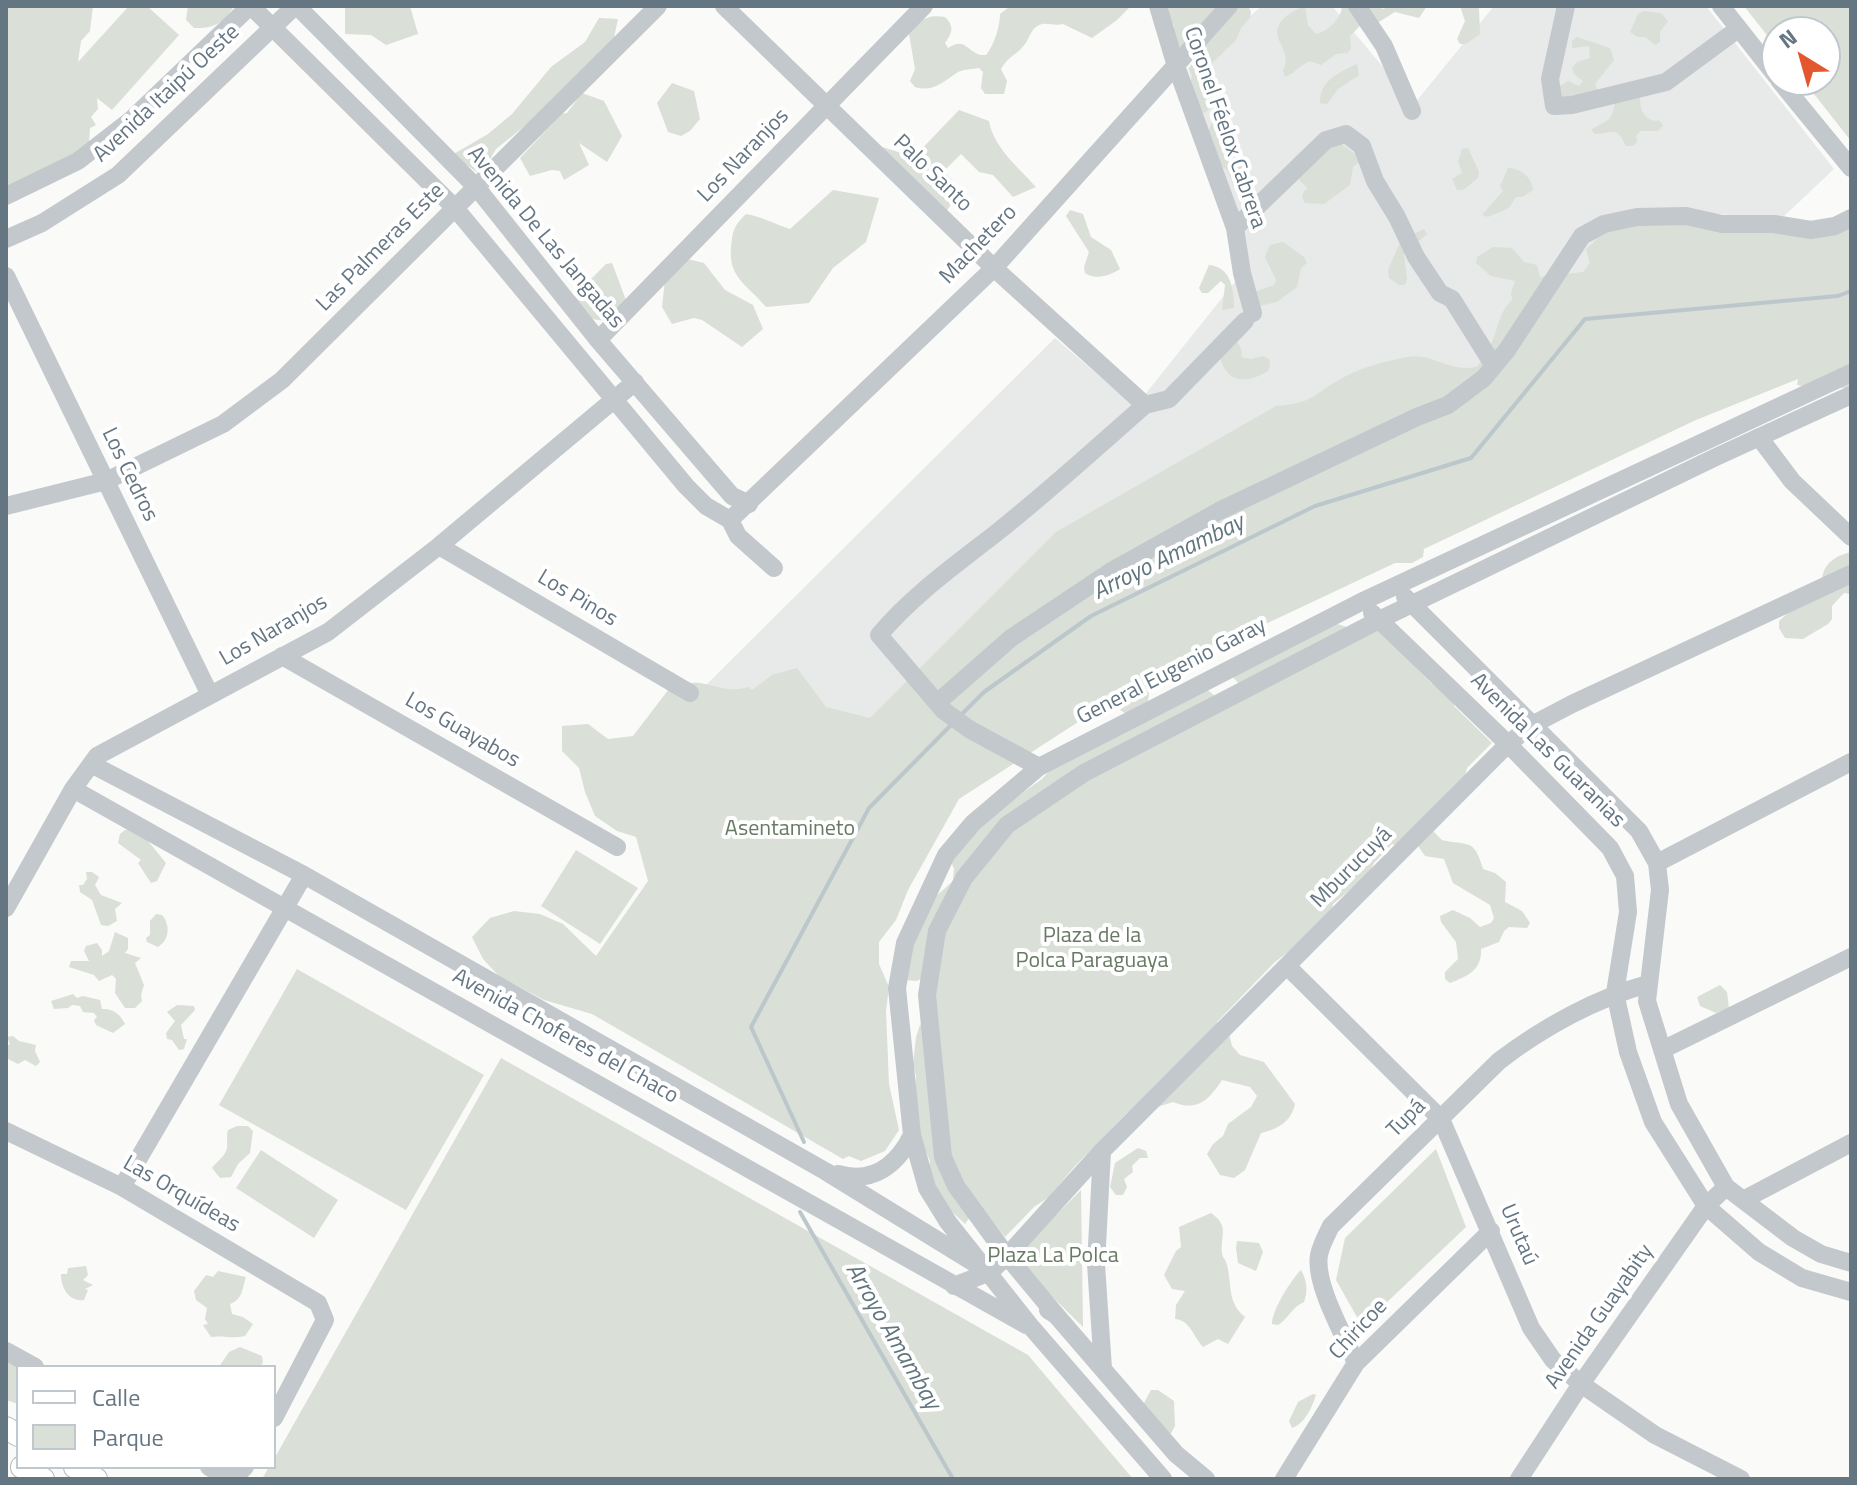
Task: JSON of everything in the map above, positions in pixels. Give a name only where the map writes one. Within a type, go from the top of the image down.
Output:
[{"type":"main road","points":[[25,1469],[43,1479]]},
{"type":"main road","points":[[78,1469],[96,1479]]},
{"type":"street","points":[[250,6],[455,208],[613,400],[706,506],[730,520],[738,536],[774,568]]},
{"type":"street","name":"Avenida Itaipú Oeste","points":[[6,196],[78,161],[100,144],[132,119],[250,6]]},
{"type":"street","name":"Avenida Itaipú Oeste","points":[[6,239],[42,223],[118,175],[296,6]]},
{"type":"street","name":"Avenida De Las Jangadas","points":[[296,6],[477,188],[598,340],[732,496],[749,504]]},
{"type":"street","name":"Las Palmeras Este","points":[[6,506],[106,481],[223,424],[282,380],[658,6]]},
{"type":"street","name":"Palo Santo","points":[[724,6],[994,268],[1145,405]]},
{"type":"street","name":"Los Naranjos","points":[[598,340],[924,6]]},
{"type":"street","name":"Coronel Féelox Cabrera","points":[[1145,405],[1169,399],[1249,317],[1235,228],[1175,63],[1158,6]]},
{"type":"street","name":"Machetero","points":[[730,520],[994,268],[1229,6]]},
{"type":"street","points":[[1357,6],[1384,46],[1412,111]]},
{"type":"street","points":[[1566,6],[1550,79],[1554,106],[1572,105],[1666,82],[1738,29]]},
{"type":"street","points":[[1721,6],[1761,57]]},
{"type":"street","points":[[1793,96],[1851,168]]},
{"type":"street","points":[[1235,228],[1326,140],[1346,134],[1362,146],[1375,181],[1416,257],[1440,293],[1452,299],[1494,366]]},
{"type":"street","points":[[940,707],[1011,638],[1113,570],[1219,511],[1448,405],[1484,378],[1582,236],[1604,224],[1637,217],[1686,216],[1722,224],[1774,224],[1811,230],[1835,226],[1851,218]]},
{"type":"street","name":"Los Cedros","points":[[6,276],[210,695]]},
{"type":"street","name":"General Eugenio Garay","points":[[990,1272],[948,1222],[927,1188],[912,1135],[897,988],[905,943],[946,855],[973,823],[1039,767],[1361,602],[1851,373]]},
{"type":"street","name":"Los Naranjos","points":[[6,908],[73,789],[105,751],[328,632],[439,546],[635,382]]},
{"type":"street","points":[[1056,1315],[1007,1256],[956,1186],[943,1157],[927,995],[937,931],[964,878],[1007,825],[1084,773],[1379,620],[1851,395]]},
{"type":"street","points":[[1039,767],[969,729],[940,707],[879,635],[900,610],[953,564],[1007,524],[1145,405]]},
{"type":"street","points":[[1759,437],[1792,481],[1851,537]]},
{"type":"street","name":"Los Pinos","points":[[439,546],[690,693]]},
{"type":"street","name":"Mburucuyá","points":[[954,1286],[990,1272],[1007,1256],[1102,1151],[1508,744],[1532,725],[1851,574]]},
{"type":"street","name":"Avenida Las Guaranias","points":[[1395,587],[1639,831],[1657,863],[1660,890],[1647,1001],[1679,1104],[1726,1187],[1793,1238],[1821,1254],[1851,1263]]},
{"type":"street","name":"Avenida Las Guaranias","points":[[1361,602],[1610,848],[1625,876],[1628,912],[1615,993],[1628,1052],[1653,1122],[1706,1206],[1759,1252],[1802,1278],[1851,1292]]},
{"type":"street","name":"Los Guayabos","points":[[282,656],[617,847]]},
{"type":"street","points":[[1657,863],[1851,762]]},
{"type":"street","name":"Avenida Choferes del Chaco","points":[[91,764],[304,875],[822,1169],[990,1272],[1056,1315],[1176,1454],[1206,1479]]},
{"type":"street","name":"Avenida Choferes del Chaco","points":[[73,789],[1032,1328]]},
{"type":"street","points":[[122,1187],[304,875]]},
{"type":"street","points":[[1662,1050],[1851,957]]},
{"type":"street","name":"Urutaú","points":[[1288,967],[1441,1119],[1531,1328],[1553,1360],[1581,1384],[1655,1435],[1739,1479]]},
{"type":"street","name":"Tupá","points":[[1356,1363],[1322,1284],[1318,1258],[1331,1226],[1499,1061],[1520,1045],[1615,993],[1648,984]]},
{"type":"street","name":"Las Orquídeas","points":[[6,1131],[122,1187],[318,1303],[325,1320],[276,1414]]},
{"type":"street","points":[[802,1198],[822,1169],[853,1178],[875,1175],[902,1155],[912,1135]]},
{"type":"street","points":[[1745,1199],[1851,1143]]},
{"type":"street","points":[[1102,1151],[1096,1264],[1103,1369]]},
{"type":"street","name":"Avenida Guayabity","points":[[1519,1479],[1581,1384],[1706,1206],[1726,1187]]},
{"type":"street","name":"Chiricoe","points":[[1284,1479],[1356,1363],[1491,1231]]},
{"type":"street","name":"Avenida Choferes del Chaco","points":[[990,1272],[1032,1328],[1163,1479]]},
{"type":"street","points":[[6,1351],[31,1365]]},
{"type":"street","points":[[212,1469],[236,1476],[243,1469]]},
{"type":"shaded area","points":[[1262,6],[1332,6],[1414,104],[1494,6],[1706,6],[1761,76],[1761,96],[1777,96],[1834,169],[1781,219],[1667,210],[1476,393],[833,763],[705,686],[1055,338],[1135,407],[1242,273],[1188,68]]},
{"type":"green space","points":[[6,6],[93,6],[90,31],[81,41],[78,62],[129,6],[147,6],[179,35],[112,110],[97,98],[98,109],[91,117],[96,125],[90,128],[89,143],[84,153],[6,194]]},
{"type":"green space","points":[[188,6],[234,6],[217,24],[194,28],[186,20]]},
{"type":"green space","points":[[345,6],[410,6],[418,34],[386,45],[371,35],[345,34]]},
{"type":"green space","points":[[1131,6],[1092,38],[1063,24],[1036,27],[1001,69],[1007,81],[1004,94],[985,94],[981,88],[983,72],[979,68],[958,72],[927,88],[915,87],[910,81],[915,69],[909,34],[928,17],[945,17],[950,24],[951,30],[945,43],[948,48],[962,44],[980,55],[986,55],[996,36],[1000,14],[1009,7]]},
{"type":"green space","points":[[1163,6],[1248,6],[1251,12],[1236,40],[1212,63],[1213,105],[1205,113],[1198,111],[1190,84],[1192,75],[1189,69],[1193,62],[1174,40],[1174,26]]},
{"type":"green space","points":[[1342,6],[1376,6],[1383,9],[1390,6],[1427,6],[1419,18],[1395,12],[1379,22],[1362,24],[1350,36],[1351,49],[1347,53],[1336,54],[1321,65],[1310,61],[1285,77],[1285,55],[1277,34],[1280,23],[1294,11],[1305,7],[1308,25],[1316,34],[1334,23]]},
{"type":"green space","points":[[1460,6],[1479,8],[1480,34],[1466,44],[1460,44],[1457,39],[1465,21]]},
{"type":"green space","points":[[1744,6],[1851,6],[1851,141],[1816,96],[1841,96],[1841,16],[1761,16],[1761,28]]},
{"type":"green space","points":[[1644,11],[1661,13],[1668,21],[1660,32],[1660,42],[1655,45],[1645,37],[1630,32],[1638,14]]},
{"type":"green space","points":[[599,18],[618,19],[612,47],[590,74],[496,149],[481,175],[452,155],[488,134],[512,114],[551,67],[585,42]]},
{"type":"green space","points":[[1577,37],[1610,48],[1614,60],[1595,84],[1598,90],[1561,99],[1557,88],[1568,81],[1579,86],[1583,81],[1572,68],[1577,62],[1590,58],[1589,46],[1572,48],[1572,41]]},
{"type":"green space","points":[[1357,64],[1359,75],[1338,89],[1327,104],[1320,103],[1327,83]]},
{"type":"green space","points":[[672,83],[694,91],[700,119],[681,136],[668,132],[657,103]]},
{"type":"green space","points":[[582,93],[604,101],[622,136],[607,162],[579,143],[589,165],[564,180],[560,171],[552,170],[530,176],[520,158],[562,114],[567,113]]},
{"type":"green space","points":[[1640,93],[1645,116],[1659,120],[1663,125],[1658,131],[1640,131],[1636,136],[1637,142],[1626,146],[1617,133],[1595,134],[1591,130],[1611,117],[1615,101]]},
{"type":"green space","points":[[959,110],[989,121],[1001,148],[1036,187],[1013,197],[993,175],[979,172],[961,154],[944,171],[961,190],[944,215],[876,145],[914,157]]},
{"type":"green space","points":[[1217,122],[1221,127],[1234,125],[1239,129],[1230,145],[1230,157],[1241,158],[1251,174],[1250,181],[1240,188],[1234,187],[1227,170],[1221,166],[1209,130],[1211,124]]},
{"type":"green space","points":[[1341,144],[1357,155],[1359,162],[1353,167],[1350,185],[1324,204],[1305,203],[1302,197],[1308,189],[1294,174],[1319,150]]},
{"type":"green space","points":[[1468,148],[1479,172],[1478,178],[1463,190],[1457,190],[1452,179],[1462,173],[1458,161],[1462,149]]},
{"type":"green space","points":[[1508,168],[1525,174],[1533,190],[1516,197],[1509,208],[1488,217],[1482,215],[1503,191],[1500,186]]},
{"type":"green space","points":[[833,190],[879,198],[866,242],[833,268],[809,303],[766,307],[741,281],[733,267],[731,248],[736,226],[746,214],[790,229]]},
{"type":"green space","points":[[1070,210],[1083,214],[1091,237],[1111,250],[1120,269],[1102,276],[1085,273],[1089,252],[1066,216]]},
{"type":"green space","name":"Asentamineto","points":[[1623,212],[1781,229],[1851,217],[1851,390],[1797,385],[1798,379],[1696,420],[1424,549],[1423,557],[1412,563],[1395,563],[1151,678],[1148,701],[1129,716],[1109,702],[959,799],[908,890],[896,920],[879,942],[879,964],[889,987],[886,1011],[889,1084],[899,1130],[885,1151],[861,1161],[849,1156],[843,1159],[592,1014],[544,1000],[499,976],[483,959],[472,937],[490,918],[514,911],[540,914],[563,924],[596,956],[648,881],[636,837],[617,831],[595,816],[579,768],[562,751],[562,726],[588,724],[608,739],[633,736],[672,685],[697,683],[729,689],[748,687],[752,690],[772,675],[797,668],[826,707],[870,718],[1056,532],[1276,406],[1303,401],[1362,369],[1416,356],[1460,368],[1478,366],[1492,342],[1502,314],[1512,300],[1515,281],[1491,276],[1476,263],[1477,257],[1493,247],[1512,248],[1524,262],[1537,265],[1540,277],[1583,272],[1590,263],[1586,249]]},
{"type":"green space","points":[[1424,229],[1427,234],[1404,254],[1407,279],[1405,285],[1399,285],[1389,278],[1388,270],[1401,240]]},
{"type":"green space","points":[[1283,242],[1304,257],[1307,263],[1301,268],[1297,287],[1277,302],[1259,306],[1251,293],[1274,285],[1276,280],[1265,257],[1270,245]]},
{"type":"green space","points":[[679,257],[704,263],[725,290],[753,305],[763,329],[742,347],[702,320],[694,318],[672,324],[662,307],[666,270]]},
{"type":"green space","points":[[612,263],[629,308],[605,321],[585,318],[570,305],[576,294],[606,264]]},
{"type":"green space","points":[[1209,265],[1227,274],[1234,308],[1222,310],[1225,285],[1221,281],[1208,293],[1202,293],[1199,288]]},
{"type":"green space","points":[[1237,341],[1242,351],[1241,357],[1251,359],[1263,356],[1269,359],[1268,371],[1245,379],[1238,379],[1227,372],[1220,355]]},
{"type":"green space","points":[[1851,552],[1851,594],[1844,593],[1832,606],[1832,619],[1803,639],[1785,638],[1779,621],[1822,582],[1824,570],[1830,562]]},
{"type":"green space","name":"Plaza de la Polca Paraguaya","points":[[1328,621],[1353,629],[1375,626],[1432,684],[1438,681],[1455,694],[1454,706],[1492,743],[1448,793],[1433,831],[1442,840],[1473,847],[1483,869],[1495,873],[1506,882],[1505,902],[1522,911],[1530,923],[1527,928],[1509,927],[1499,942],[1481,949],[1479,962],[1473,971],[1450,983],[1445,979],[1445,972],[1458,959],[1456,942],[1440,916],[1453,910],[1480,927],[1491,923],[1494,918],[1490,905],[1453,883],[1444,859],[1425,856],[1416,843],[1404,848],[1392,844],[1374,863],[1369,874],[1333,904],[1331,919],[1275,962],[1217,1022],[1229,1034],[1232,1046],[1240,1055],[1264,1062],[1295,1104],[1283,1124],[1261,1133],[1245,1170],[1234,1178],[1220,1175],[1207,1154],[1223,1136],[1228,1124],[1251,1107],[1257,1096],[1250,1087],[1222,1080],[1207,1098],[1196,1105],[1173,1102],[1138,1113],[1128,1112],[1049,1197],[1034,1207],[1005,1237],[979,1204],[965,1224],[947,1207],[929,1173],[930,1161],[920,1138],[913,1064],[916,1037],[920,1025],[937,1017],[928,975],[917,981],[905,980],[898,953],[933,899],[953,881],[954,869],[949,857],[999,809],[1042,779],[1052,768],[1199,682],[1218,699],[1243,688],[1226,670]]},
{"type":"green space","points":[[138,829],[166,863],[157,881],[151,883],[138,863],[141,860],[118,843],[120,834],[125,830]]},
{"type":"green space","points":[[576,850],[638,888],[600,944],[541,906]]},
{"type":"green space","points":[[86,872],[99,877],[95,885],[101,895],[122,903],[115,909],[117,921],[108,926],[101,925],[92,900],[80,892],[79,885],[87,879]]},
{"type":"green space","points":[[156,914],[162,915],[168,928],[165,941],[158,947],[147,942],[146,938],[150,935],[150,921]]},
{"type":"green space","points":[[115,932],[128,938],[125,953],[141,958],[135,963],[144,985],[142,1001],[135,1008],[125,1008],[115,993],[116,979],[112,975],[99,981],[94,975],[69,967],[71,961],[89,961],[84,951],[86,946],[97,943],[102,956],[109,951]]},
{"type":"green space","points":[[297,969],[484,1075],[406,1210],[219,1105]]},
{"type":"green space","points":[[1720,985],[1727,992],[1729,1008],[1716,1013],[1700,1006],[1697,997]]},
{"type":"green space","points":[[73,994],[77,998],[83,996],[100,1000],[102,1009],[116,1013],[125,1024],[113,1033],[96,1025],[94,1013],[83,1012],[80,1006],[54,1009],[51,1001]]},
{"type":"green space","points":[[177,1005],[194,1006],[195,1010],[181,1025],[184,1039],[187,1039],[184,1049],[179,1050],[172,1040],[167,1039],[166,1033],[175,1021],[167,1012]]},
{"type":"green space","points":[[13,1036],[19,1041],[36,1045],[40,1062],[36,1066],[25,1060],[18,1064],[6,1058],[6,1047],[10,1044],[7,1037]]},
{"type":"green space","points":[[501,1058],[1028,1355],[1133,1479],[262,1479],[268,1469],[276,1469],[276,1455]]},
{"type":"green space","points":[[248,1126],[253,1131],[250,1153],[238,1164],[231,1177],[220,1178],[212,1168],[226,1151],[228,1130]]},
{"type":"green space","points":[[1138,1148],[1146,1151],[1148,1158],[1140,1158],[1132,1166],[1133,1172],[1124,1179],[1127,1187],[1123,1195],[1116,1195],[1110,1187],[1115,1163]]},
{"type":"green space","points":[[1436,1149],[1466,1227],[1362,1326],[1336,1280],[1345,1238]]},
{"type":"green space","points":[[261,1150],[338,1200],[314,1238],[236,1188]]},
{"type":"green space","name":"Plaza La Polca","points":[[1081,1190],[1083,1327],[1013,1258]]},
{"type":"green space","points":[[1211,1213],[1222,1227],[1222,1253],[1233,1299],[1245,1317],[1228,1344],[1218,1339],[1203,1347],[1188,1325],[1175,1319],[1176,1305],[1185,1291],[1172,1289],[1164,1275],[1181,1247],[1179,1227]]},
{"type":"green space","points":[[1237,1241],[1259,1243],[1263,1252],[1256,1271],[1238,1263]]},
{"type":"green space","points":[[86,1266],[88,1275],[83,1280],[93,1285],[85,1289],[88,1290],[84,1300],[74,1299],[64,1288],[61,1274],[67,1274],[68,1268]]},
{"type":"green space","points":[[1301,1270],[1306,1286],[1304,1302],[1278,1325],[1272,1324],[1283,1296]]},
{"type":"green space","points":[[218,1271],[246,1277],[240,1296],[230,1304],[232,1314],[253,1324],[245,1336],[211,1337],[203,1325],[208,1324],[205,1319],[207,1308],[196,1300],[194,1291],[206,1275],[213,1277]]},
{"type":"green space","points":[[240,1347],[262,1356],[263,1363],[220,1365],[229,1352]]},
{"type":"green space","points":[[6,1355],[16,1365],[16,1403],[6,1400]]},
{"type":"green space","points":[[1151,1390],[1158,1390],[1174,1401],[1175,1426],[1170,1435],[1139,1412]]},
{"type":"green space","points":[[1316,1395],[1307,1414],[1301,1423],[1292,1428],[1289,1421],[1298,1402]]},
{"type":"waterway","name":"Arroyo Amambay","points":[[959,717],[984,692],[1091,616],[1315,506],[1471,458],[1585,319],[1838,296],[1851,291]]},
{"type":"waterway","name":"Arroyo Amambay","points":[[804,1142],[751,1027],[869,808],[953,723]]},
{"type":"waterway","name":"Arroyo Amambay","points":[[800,1212],[953,1479]]}]
